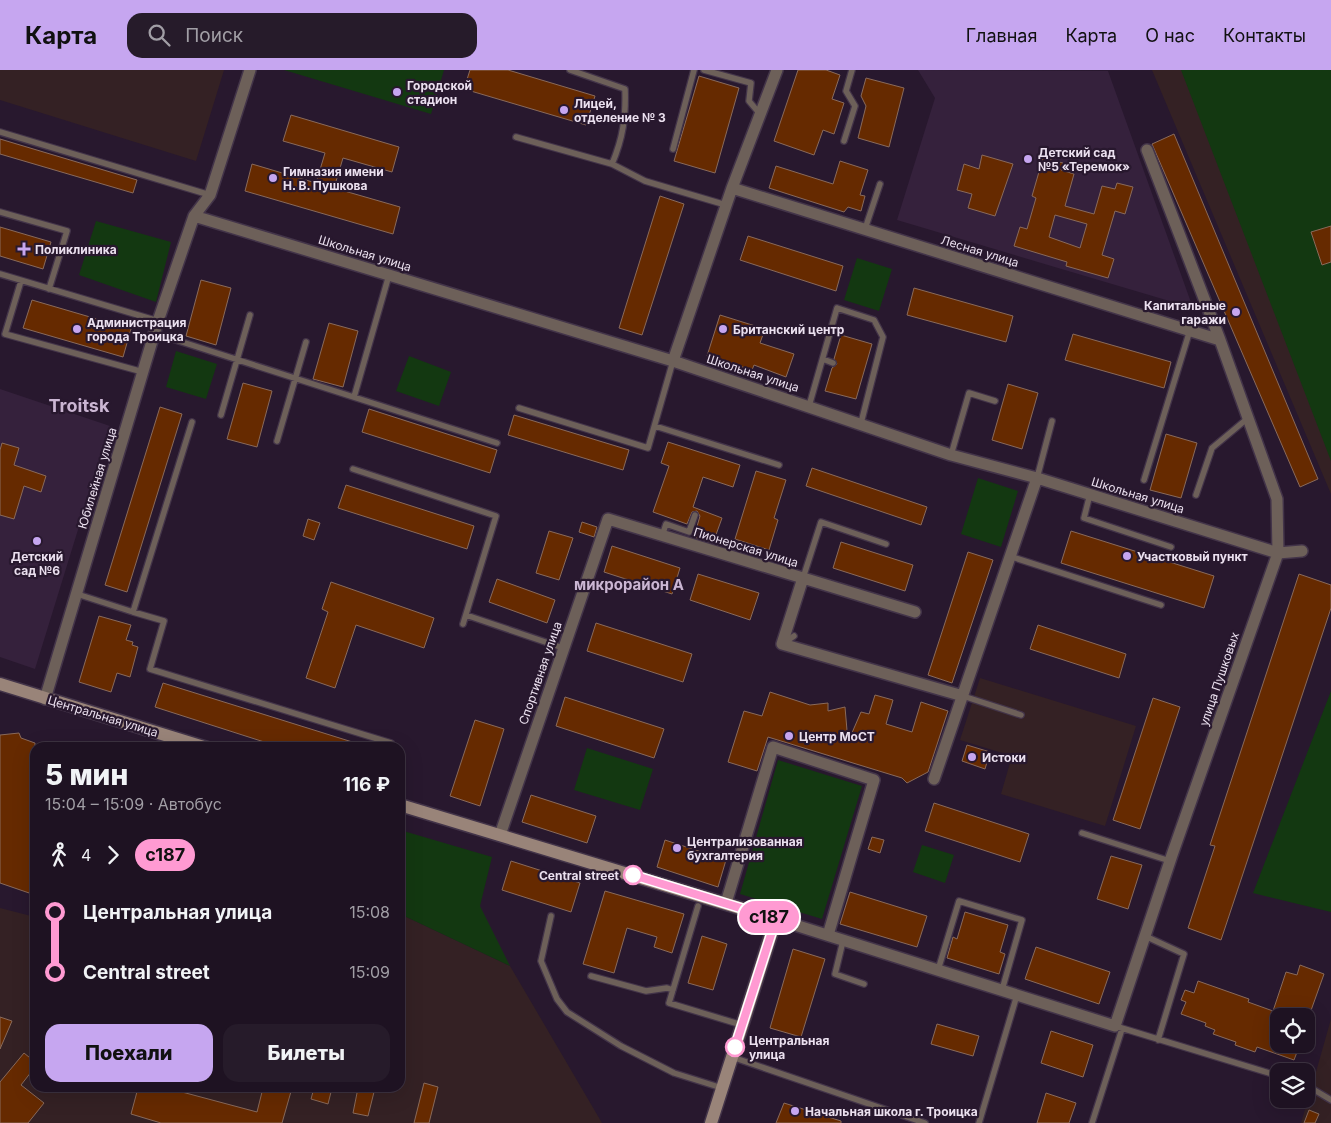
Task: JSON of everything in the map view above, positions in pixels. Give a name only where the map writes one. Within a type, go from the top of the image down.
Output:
[{"type":"main road","name":"Центральная улица","points":[[0,684],[187,742]]},
{"type":"main road","points":[[405,806],[776,919],[711,1123]]},
{"type":"street","name":"Юбилейная улица","points":[[46,699],[158,321],[194,216],[210,195],[250,70]]},
{"type":"street","points":[[673,361],[732,188],[778,72]]},
{"type":"street","name":"улица Пушковых","points":[[1119,1027],[1145,936],[1170,861],[1278,553],[1277,499],[1220,340],[1147,150]]},
{"type":"street","name":"Лесная улица","points":[[732,188],[1220,340]]},
{"type":"street","name":"Школьная улица","points":[[194,216],[673,361],[952,455],[1037,478],[1278,553],[1302,551]]},
{"type":"street","points":[[934,779],[1037,478]]},
{"type":"street","name":"Пионерская улица","points":[[608,519],[803,578],[782,644]]},
{"type":"street","name":"Спортивная улица","points":[[500,835],[562,648],[608,519]]},
{"type":"street","points":[[803,578],[915,612]]},
{"type":"street","points":[[782,644],[963,696]]},
{"type":"street","points":[[726,903],[773,747],[874,780],[828,936]]},
{"type":"street","points":[[776,919],[1119,1027]]},
{"type":"lane","points":[[570,70],[625,89],[626,119],[622,142],[612,164]]},
{"type":"lane","points":[[673,149],[694,70]]},
{"type":"lane","points":[[704,70],[751,83],[749,101],[760,114]]},
{"type":"lane","points":[[844,141],[855,106],[846,91],[852,70]]},
{"type":"lane","points":[[0,132],[210,195]]},
{"type":"lane","points":[[516,137],[612,164],[645,181],[726,205]]},
{"type":"lane","points":[[865,229],[880,184]]},
{"type":"lane","points":[[0,212],[67,232],[49,289]]},
{"type":"lane","points":[[0,274],[158,321]]},
{"type":"lane","points":[[354,396],[389,275]]},
{"type":"lane","points":[[21,281],[5,334],[143,372]]},
{"type":"lane","points":[[808,406],[838,308],[874,320],[883,338],[861,424]]},
{"type":"lane","points":[[221,415],[250,315]]},
{"type":"lane","points":[[1144,480],[1190,330]]},
{"type":"lane","points":[[154,334],[354,396],[496,443]]},
{"type":"lane","points":[[277,441],[306,342]]},
{"type":"lane","points":[[823,359],[833,363]]},
{"type":"lane","points":[[520,408],[648,448],[673,361]]},
{"type":"lane","points":[[952,455],[969,393],[995,401]]},
{"type":"lane","points":[[1196,495],[1212,448],[1230,430],[1248,418]]},
{"type":"lane","points":[[1037,478],[1052,421]]},
{"type":"lane","points":[[133,612],[192,422]]},
{"type":"lane","points":[[655,426],[780,466]]},
{"type":"lane","points":[[353,469],[496,516],[463,624]]},
{"type":"lane","points":[[1090,494],[1084,518],[1171,547]]},
{"type":"lane","points":[[662,536],[666,524],[689,532],[695,515]]},
{"type":"lane","points":[[803,578],[821,522],[886,544]]},
{"type":"lane","points":[[1009,556],[1162,605]]},
{"type":"lane","points":[[77,594],[164,621],[150,669],[387,742]]},
{"type":"lane","points":[[466,615],[562,648]]},
{"type":"lane","points":[[782,644],[794,636]]},
{"type":"lane","points":[[963,696],[1021,715]]},
{"type":"lane","points":[[1082,832],[1170,861]]},
{"type":"lane","points":[[938,970],[959,901],[1022,920],[1002,990]]},
{"type":"lane","points":[[698,906],[669,1003],[742,1025]]},
{"type":"lane","points":[[551,916],[540,961],[557,999],[567,1012],[621,1046],[674,1073],[722,1088]]},
{"type":"lane","points":[[1145,936],[1184,954],[1158,1040]]},
{"type":"lane","points":[[843,940],[835,974],[864,984]]},
{"type":"lane","points":[[591,976],[646,991],[667,988],[673,990]]},
{"type":"lane","points":[[979,1123],[1017,995]]},
{"type":"lane","points":[[1092,1123],[1119,1027],[1270,1073]]},
{"type":"lane","points":[[732,1057],[925,1123]]},
{"type":"lane","points":[[1315,1090],[1331,1100]]},
{"type":"shaded area","points":[[0,70],[224,70],[196,161],[0,100]]},
{"type":"shaded area","name":"Детский сад №5 «Теремок»","points":[[918,70],[1108,71],[1193,308],[897,220],[935,98]]},
{"type":"shaded area","points":[[1152,70],[1331,70],[1331,494]]},
{"type":"shaded area","name":"Детский сад №6","points":[[0,389],[110,426],[35,669],[0,657]]},
{"type":"shaded area","points":[[980,678],[1136,726],[1105,826],[1001,794],[1012,756],[960,740]]},
{"type":"shaded area","points":[[0,908],[30,916],[30,1092],[405,1092],[405,916],[510,966],[602,1123],[0,1123]]},
{"type":"shaded area","points":[[1331,1019],[1331,1123],[1301,1123],[1305,1108],[1315,1108],[1315,1075]]},
{"type":"green space","name":"Городской стадион","points":[[284,70],[444,70],[431,114]]},
{"type":"green space","points":[[1181,70],[1331,70],[1331,461]]},
{"type":"green space","points":[[96,221],[171,242],[156,302],[79,275]]},
{"type":"green space","points":[[857,258],[892,269],[879,311],[844,300]]},
{"type":"green space","points":[[176,351],[217,364],[206,399],[166,387]]},
{"type":"green space","points":[[409,356],[451,372],[439,406],[396,391]]},
{"type":"green space","points":[[978,478],[1018,491],[1001,547],[961,534]]},
{"type":"green space","points":[[1331,691],[1331,912],[1253,893]]},
{"type":"green space","points":[[587,748],[653,769],[640,810],[574,790]]},
{"type":"green space","points":[[778,760],[862,786],[822,919],[740,894]]},
{"type":"green space","points":[[405,831],[492,857],[480,906],[510,966],[405,916]]},
{"type":"green space","points":[[922,845],[954,855],[945,883],[913,872]]},
{"type":"building","name":"Лицей, отделение № 3","points":[[470,70],[508,70],[595,96],[586,125],[464,89]]},
{"type":"building","points":[[798,70],[826,70],[840,75],[832,99],[844,103],[834,134],[823,130],[814,155],[774,141]]},
{"type":"building","points":[[699,76],[739,88],[715,173],[674,161]]},
{"type":"building","points":[[866,78],[904,88],[889,147],[858,138],[866,106],[861,96]]},
{"type":"building","name":"Гимназия имени Н. В. Пушкова","points":[[291,115],[399,147],[392,172],[343,158],[334,188],[400,207],[393,234],[245,191],[252,164],[316,183],[325,153],[283,141]]},
{"type":"building","name":"Капитальные гаражи","points":[[1174,134],[1318,479],[1300,487],[1152,144]]},
{"type":"building","points":[[0,139],[137,180],[133,193],[0,154]]},
{"type":"building","points":[[982,155],[1013,164],[995,216],[968,208],[972,194],[957,190],[964,164],[979,169]]},
{"type":"building","points":[[1043,158],[1063,163],[1061,170],[1074,174],[1065,206],[1094,214],[1102,186],[1115,189],[1117,183],[1133,187],[1125,214],[1115,211],[1102,255],[1114,259],[1108,278],[1066,266],[1067,262],[1014,246],[1020,227],[1027,229],[1036,198],[1032,196]],"holes":[[[1055,215],[1087,224],[1080,248],[1049,237]]]},
{"type":"building","points":[[840,161],[868,170],[860,195],[865,196],[861,211],[848,207],[844,212],[769,188],[776,166],[833,184]]},
{"type":"building","points":[[660,196],[684,204],[642,335],[619,328]]},
{"type":"building","points":[[1331,226],[1331,262],[1322,265],[1311,232]]},
{"type":"building","name":"Поликлиника","points":[[0,227],[51,242],[43,269],[0,256]]},
{"type":"building","points":[[748,236],[843,266],[836,291],[740,260]]},
{"type":"building","points":[[201,280],[231,288],[216,345],[186,336]]},
{"type":"building","points":[[914,288],[1013,316],[1006,342],[907,315]]},
{"type":"building","name":"Администрация города Троицка","points":[[32,300],[131,329],[123,357],[23,328]]},
{"type":"building","points":[[720,315],[765,329],[760,343],[794,354],[786,377],[754,365],[752,370],[707,356]]},
{"type":"building","points":[[329,323],[358,331],[343,387],[313,379]]},
{"type":"building","points":[[1073,334],[1171,362],[1164,388],[1065,360]]},
{"type":"building","points":[[841,335],[872,344],[856,399],[825,391],[832,368],[837,364],[834,359]]},
{"type":"building","points":[[243,383],[272,391],[257,447],[227,439]]},
{"type":"building","points":[[1008,384],[1038,393],[1022,449],[992,440]]},
{"type":"building","points":[[160,407],[182,414],[127,592],[105,585]]},
{"type":"building","points":[[369,409],[497,450],[490,473],[362,432]]},
{"type":"building","points":[[514,415],[629,450],[623,470],[508,435]]},
{"type":"building","points":[[1166,434],[1197,443],[1181,498],[1150,490]]},
{"type":"building","points":[[668,442],[740,465],[733,487],[703,477],[693,507],[722,518],[713,543],[694,537],[700,516],[697,511],[692,512],[687,524],[653,512],[669,466],[661,463]]},
{"type":"building","points":[[2,443],[19,448],[14,465],[46,476],[41,492],[24,486],[14,519],[0,515],[0,450]]},
{"type":"building","points":[[812,468],[927,507],[921,525],[806,486]]},
{"type":"building","points":[[756,471],[786,480],[774,518],[778,520],[769,550],[735,539]]},
{"type":"building","points":[[346,485],[474,526],[467,549],[338,508]]},
{"type":"building","points":[[308,519],[320,523],[314,540],[303,536]]},
{"type":"building","points":[[582,522],[597,527],[594,537],[579,532]]},
{"type":"building","points":[[549,531],[573,538],[559,580],[536,573]]},
{"type":"building","points":[[1071,531],[1214,576],[1204,608],[1061,563]]},
{"type":"building","points":[[841,542],[913,565],[905,591],[833,568]]},
{"type":"building","points":[[612,546],[680,568],[672,594],[604,572]]},
{"type":"building","points":[[968,552],[993,560],[952,683],[928,675]]},
{"type":"building","points":[[698,574],[759,593],[750,620],[690,600]]},
{"type":"building","points":[[1299,574],[1331,585],[1331,608],[1221,940],[1188,928],[1215,846],[1210,845]]},
{"type":"building","points":[[497,579],[555,600],[547,623],[489,602]]},
{"type":"building","points":[[331,582],[434,618],[424,648],[356,625],[335,688],[306,678],[328,612],[322,609]]},
{"type":"building","points":[[99,616],[131,625],[126,640],[133,642],[132,645],[138,647],[130,677],[117,673],[111,692],[79,682]]},
{"type":"building","points":[[596,623],[692,654],[683,682],[587,651]]},
{"type":"building","points":[[1038,625],[1126,654],[1119,678],[1030,649]]},
{"type":"building","points":[[163,683],[352,742],[264,742],[155,707]]},
{"type":"building","points":[[770,692],[810,705],[828,703],[828,711],[845,707],[848,742],[861,712],[869,714],[875,695],[893,700],[886,724],[912,732],[921,702],[948,711],[928,772],[907,783],[902,778],[768,737],[757,771],[728,762],[744,711],[762,716]]},
{"type":"building","points":[[565,697],[664,729],[654,758],[556,726]]},
{"type":"building","points":[[1153,698],[1180,707],[1140,829],[1113,820]]},
{"type":"building","points":[[475,720],[504,729],[480,806],[450,796]]},
{"type":"building","points":[[19,733],[21,738],[32,742],[30,742],[30,893],[0,883],[0,735]]},
{"type":"building","points":[[967,745],[990,752],[985,769],[962,761]]},
{"type":"building","points":[[531,795],[596,816],[587,843],[522,822]]},
{"type":"building","points":[[934,803],[1029,834],[1020,862],[925,831]]},
{"type":"building","points":[[872,837],[884,840],[880,853],[868,849]]},
{"type":"building","points":[[665,840],[726,860],[718,887],[657,867]]},
{"type":"building","points":[[1111,856],[1142,865],[1128,909],[1097,899]]},
{"type":"building","points":[[511,861],[580,883],[571,912],[502,890]]},
{"type":"building","points":[[605,891],[684,914],[672,953],[654,947],[657,937],[627,928],[614,973],[583,964]]},
{"type":"building","points":[[850,892],[927,916],[917,947],[840,924]]},
{"type":"building","points":[[965,912],[1008,925],[1000,952],[1005,954],[999,974],[947,958],[953,937],[957,939]]},
{"type":"building","points":[[702,936],[727,944],[713,990],[688,983]]},
{"type":"building","points":[[1036,947],[1110,972],[1099,1004],[1025,979]]},
{"type":"building","points":[[793,949],[825,959],[801,1037],[770,1028]]},
{"type":"building","points":[[1300,965],[1324,974],[1312,1008],[1274,1008],[1286,972],[1297,975]]},
{"type":"building","points":[[1198,981],[1249,999],[1248,1002],[1270,1010],[1270,1052],[1257,1047],[1255,1052],[1235,1045],[1236,1042],[1213,1034],[1215,1030],[1205,1026],[1206,1023],[1181,1014],[1186,1002],[1181,1000],[1185,990],[1194,993]]},
{"type":"building","points":[[0,1017],[12,1021],[0,1049]]},
{"type":"building","points":[[937,1024],[979,1036],[973,1056],[931,1044]]},
{"type":"building","points":[[1051,1031],[1093,1045],[1083,1077],[1041,1063]]},
{"type":"building","points":[[24,1053],[30,1058],[30,1073],[21,1085],[44,1103],[28,1123],[0,1123],[0,1082]]},
{"type":"building","points":[[1274,1053],[1297,1053],[1294,1060]]},
{"type":"building","points":[[424,1083],[438,1087],[429,1123],[414,1123]]},
{"type":"building","points":[[137,1092],[182,1092],[257,1112],[262,1092],[291,1092],[282,1123],[161,1123],[131,1114]]},
{"type":"building","points":[[313,1092],[331,1092],[328,1104],[311,1099]]},
{"type":"building","points":[[357,1092],[374,1092],[368,1116],[353,1113]]},
{"type":"building","points":[[1046,1093],[1076,1103],[1069,1123],[1037,1123]]},
{"type":"building","name":"Начальная школа г. Троицка","points":[[784,1103],[841,1121],[841,1123],[776,1123]]},
{"type":"building","points":[[1309,1110],[1319,1114],[1315,1123],[1304,1123]]},
{"type":"bus line","name":"с187","points":[[633,875],[776,919],[735,1047]]},
{"type":"place","name":"Городской стадион","points":[[397,92]]},
{"type":"place","name":"Лицей, отделение № 3","points":[[564,110]]},
{"type":"place","name":"Детский сад №5 «Теремок»","points":[[1028,159]]},
{"type":"place","name":"Гимназия имени Н. В. Пушкова","points":[[273,178]]},
{"type":"place","name":"Поликлиника","points":[[24,249]]},
{"type":"place","name":"Капитальные гаражи","points":[[1236,312]]},
{"type":"place","name":"Администрация города Троицка","points":[[77,329]]},
{"type":"place","name":"Британский центр","points":[[723,329]]},
{"type":"place","name":"Детский сад №6","points":[[37,541]]},
{"type":"place","name":"Участковый пункт","points":[[1127,556]]},
{"type":"place","name":"Центр МоСТ","points":[[789,736]]},
{"type":"place","name":"Истоки","points":[[972,757]]},
{"type":"place","name":"Централизованная бухгалтерия","points":[[677,848]]},
{"type":"place","name":"Central street","points":[[633,875]]},
{"type":"place","name":"Центральная улица","points":[[735,1047]]},
{"type":"place","name":"Начальная школа г. Троицка","points":[[795,1111]]},
{"type":"district","name":"Troitsk","points":[[79,405]]},
{"type":"district","name":"микрорайон А","points":[[629,584]]}]
